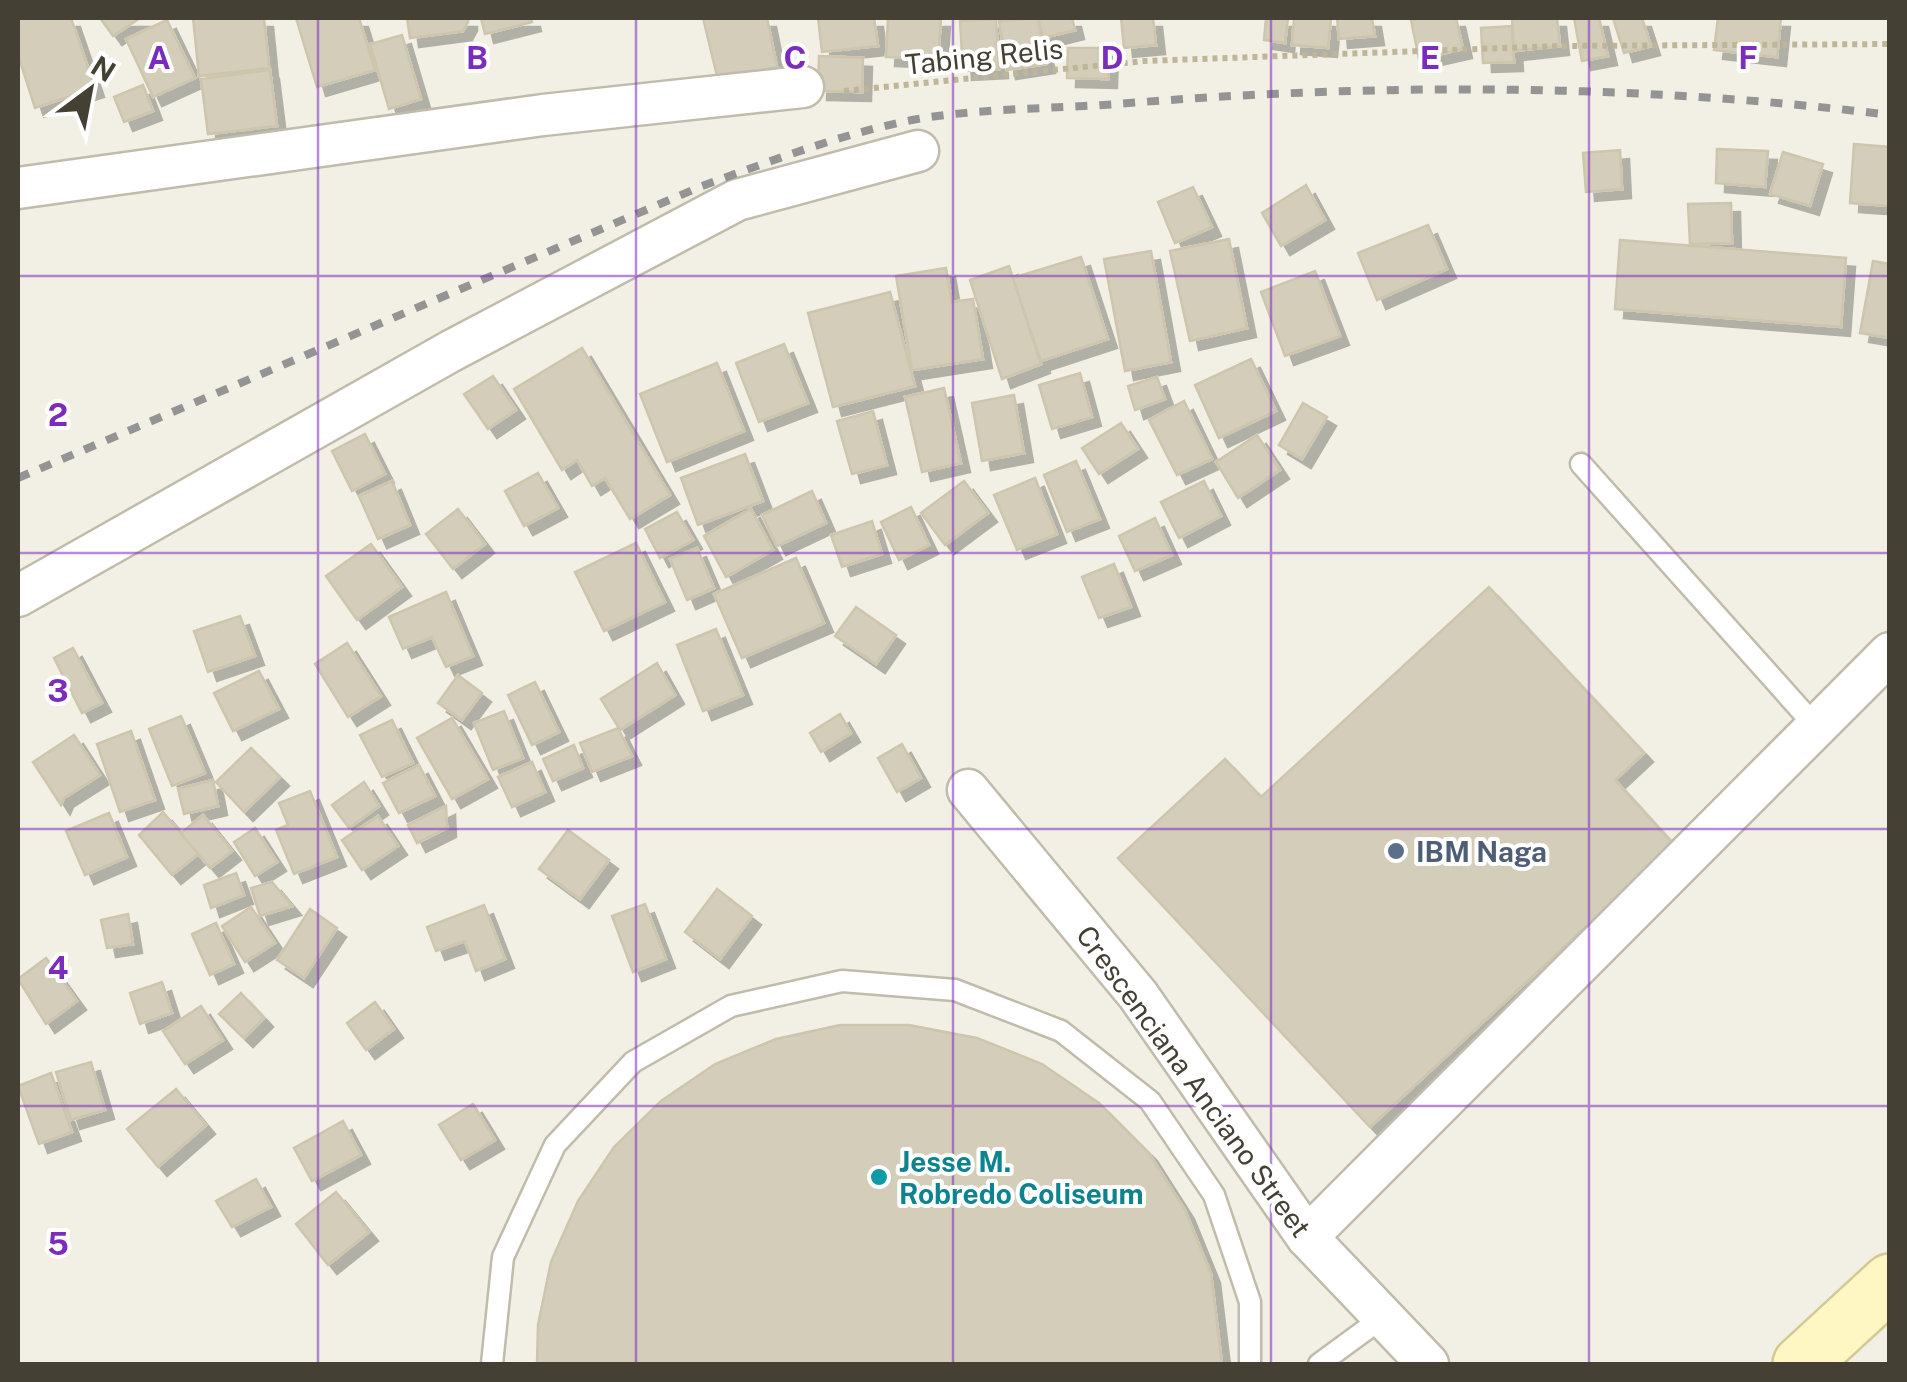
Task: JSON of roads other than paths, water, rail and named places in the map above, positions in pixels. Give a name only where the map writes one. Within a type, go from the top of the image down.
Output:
[{"type":"main road","points":[[1801,1364],[1890,1282]]},
{"type":"street","points":[[18,188],[542,115],[803,88]]},
{"type":"street","points":[[18,596],[451,351],[738,200],[918,150]]},
{"type":"street","points":[[1307,1237],[1890,653]]},
{"type":"street","name":"Crescenciana Anciano Street","points":[[968,790],[1138,996],[1307,1237],[1386,1315],[1428,1364]]},
{"type":"lane","points":[[1581,464],[1817,728]]},
{"type":"lane","points":[[492,1364],[503,1258],[556,1145],[632,1062],[731,1006],[842,981],[954,990],[1060,1031],[1150,1101],[1214,1195],[1250,1302],[1250,1364]]},
{"type":"lane","points":[[1320,1364],[1386,1315]]},
{"type":"railway","points":[[18,478],[702,186],[833,140],[912,120],[988,111],[1213,97],[1407,90],[1697,97],[1890,115]]},
{"type":"place","name":"IBM Naga","points":[[1396,851]]},
{"type":"place","name":"Jesse M. Robredo Coliseum","points":[[879,1177]]}]
